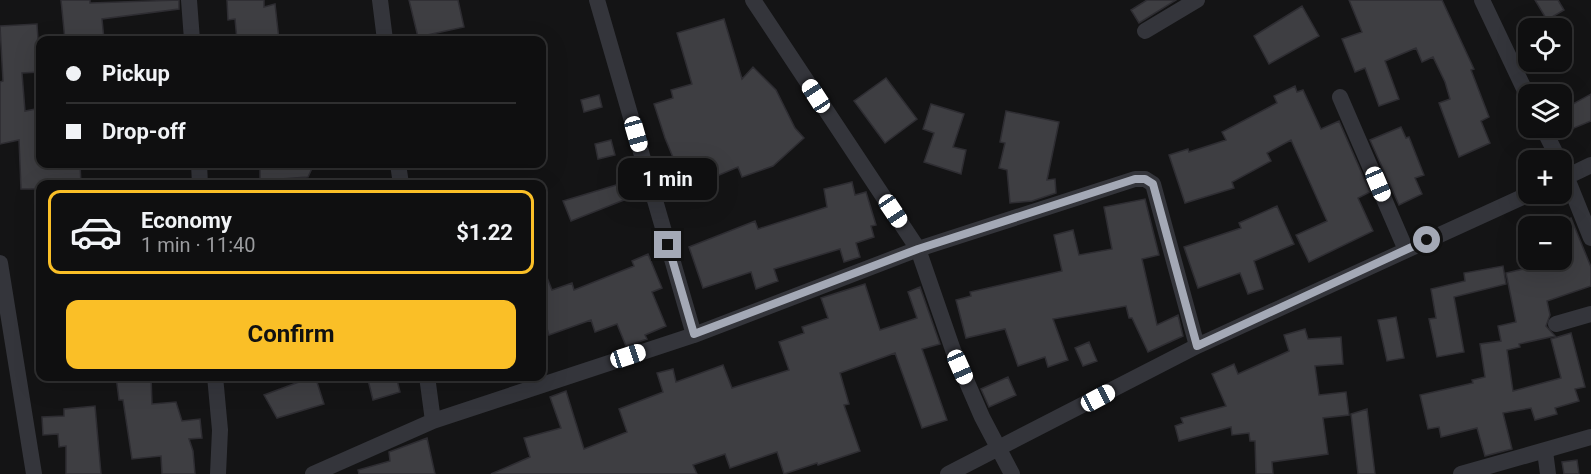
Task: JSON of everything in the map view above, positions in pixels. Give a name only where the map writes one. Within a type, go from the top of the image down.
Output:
[{"type":"street","points":[[189,0],[192,36]]},
{"type":"street","points":[[380,0],[384,36]]},
{"type":"street","points":[[597,0],[694,334]]},
{"type":"street","points":[[753,0],[918,249],[953,350],[998,450],[1012,474]]},
{"type":"street","points":[[1145,32],[1197,0]]},
{"type":"street","points":[[1482,0],[1522,84]]},
{"type":"street","points":[[1340,97],[1406,250]]},
{"type":"street","points":[[1572,171],[1591,165]]},
{"type":"street","points":[[313,474],[433,421],[694,334],[918,249],[1135,179],[1145,179],[1153,184],[1197,346]]},
{"type":"street","points":[[1572,195],[1591,238]]},
{"type":"street","points":[[948,474],[1197,346],[1518,199]]},
{"type":"street","points":[[0,263],[34,474]]},
{"type":"street","points":[[1556,324],[1591,314]]},
{"type":"street","points":[[215,381],[220,430],[218,474]]},
{"type":"street","points":[[428,381],[433,421]]},
{"type":"street","points":[[1461,474],[1591,437]]},
{"type":"street","points":[[1545,451],[1548,474]]},
{"type":"building","points":[[61,0],[90,0],[90,3],[179,0],[179,9],[102,19],[104,36],[65,36]]},
{"type":"building","points":[[227,0],[264,0],[264,7],[275,4],[279,36],[237,36],[235,19],[228,20]]},
{"type":"building","points":[[409,0],[458,0],[464,27],[418,36]]},
{"type":"building","points":[[1147,0],[1176,0],[1139,23],[1131,10]]},
{"type":"building","points":[[1349,0],[1442,0],[1474,69],[1471,70],[1489,117],[1481,121],[1490,143],[1459,157],[1439,103],[1450,99],[1445,82],[1433,57],[1422,62],[1416,48],[1385,61],[1399,99],[1379,106],[1365,68],[1355,72],[1342,39],[1362,32]]},
{"type":"building","points":[[1535,0],[1558,0],[1564,10],[1550,18],[1546,18]]},
{"type":"building","points":[[1302,6],[1319,36],[1269,64],[1254,36]]},
{"type":"building","points":[[724,19],[742,79],[753,67],[776,90],[795,128],[804,138],[773,166],[742,177],[738,167],[686,189],[654,104],[673,98],[671,90],[692,84],[677,33]]},
{"type":"building","points":[[37,24],[36,72],[22,73],[25,111],[36,109],[36,168],[80,168],[81,180],[36,180],[36,189],[21,189],[19,140],[0,144],[0,82],[3,81],[0,26]]},
{"type":"building","points":[[886,78],[917,119],[885,143],[854,101]]},
{"type":"building","points":[[1295,86],[1297,92],[1303,90],[1321,129],[1339,121],[1370,192],[1358,198],[1373,231],[1309,262],[1296,235],[1327,221],[1291,140],[1267,153],[1271,161],[1232,182],[1234,188],[1185,203],[1169,155],[1188,149],[1189,152],[1226,140],[1222,132],[1277,103],[1274,96]]},
{"type":"building","points":[[1591,94],[1591,121],[1572,129],[1572,104]]},
{"type":"building","points":[[599,95],[602,107],[584,112],[581,100]]},
{"type":"building","points":[[931,104],[964,114],[953,147],[966,150],[961,174],[924,162],[934,133],[923,129]]},
{"type":"building","points":[[1006,111],[1059,122],[1047,180],[1055,179],[1056,193],[1032,201],[1010,203],[1007,170],[999,168],[1005,143],[1000,142]]},
{"type":"building","points":[[1401,127],[1406,138],[1409,137],[1424,175],[1415,178],[1422,194],[1399,205],[1370,140]]},
{"type":"building","points":[[611,140],[615,155],[598,159],[595,144]]},
{"type":"building","points":[[260,168],[312,168],[308,177],[260,180]]},
{"type":"building","points":[[852,182],[855,195],[866,192],[876,225],[871,226],[874,237],[856,243],[860,257],[844,262],[840,249],[774,269],[778,281],[756,289],[751,272],[703,288],[689,247],[755,221],[758,229],[827,207],[824,189]]},
{"type":"building","points":[[623,183],[629,198],[571,221],[563,201]]},
{"type":"building","points":[[1145,199],[1159,255],[1142,259],[1157,325],[1178,315],[1183,336],[1148,352],[1132,318],[1129,318],[1126,306],[1053,319],[1068,360],[1048,367],[1045,357],[1018,366],[1005,329],[966,338],[956,300],[971,296],[970,292],[1062,271],[1054,235],[1073,230],[1079,255],[1112,249],[1104,207]]},
{"type":"building","points":[[1277,206],[1294,244],[1254,261],[1263,289],[1248,294],[1240,273],[1198,288],[1184,247],[1241,228],[1239,223]]},
{"type":"building","points":[[1572,220],[1591,267],[1591,286],[1547,301],[1550,315],[1546,326],[1555,336],[1519,344],[1520,347],[1507,350],[1513,391],[1561,378],[1551,339],[1571,333],[1585,387],[1575,389],[1579,401],[1555,408],[1557,414],[1535,420],[1531,408],[1503,413],[1512,449],[1485,456],[1477,428],[1441,437],[1439,427],[1428,429],[1420,395],[1473,383],[1472,380],[1485,377],[1480,344],[1501,341],[1498,326],[1516,322],[1506,273],[1519,270],[1572,270]]},
{"type":"building","points":[[648,254],[662,288],[652,292],[666,326],[645,335],[647,339],[626,346],[617,324],[595,332],[591,320],[549,335],[546,326],[546,275],[552,290],[572,283],[574,290],[634,266],[632,261]]},
{"type":"building","points":[[1503,266],[1506,284],[1454,297],[1464,352],[1437,357],[1429,319],[1436,318],[1431,289],[1465,281],[1464,273]]},
{"type":"building","points":[[865,284],[880,330],[917,318],[908,292],[920,287],[940,344],[922,349],[947,420],[922,428],[895,353],[840,373],[849,404],[844,405],[860,451],[818,465],[817,463],[784,474],[777,452],[730,468],[725,454],[693,465],[697,474],[491,474],[530,457],[524,438],[561,428],[550,397],[566,391],[584,449],[627,432],[619,409],[663,392],[657,373],[673,369],[676,382],[723,365],[732,388],[789,370],[779,342],[804,333],[802,327],[828,318],[821,298]]},
{"type":"building","points":[[1396,317],[1404,358],[1387,361],[1378,320]]},
{"type":"building","points":[[1305,329],[1308,339],[1341,337],[1343,364],[1315,366],[1319,395],[1346,392],[1349,415],[1323,418],[1328,454],[1272,462],[1273,474],[1256,474],[1255,441],[1250,441],[1249,433],[1232,435],[1231,427],[1179,441],[1175,426],[1183,423],[1181,418],[1226,406],[1212,374],[1234,364],[1238,374],[1289,351],[1284,335]]},
{"type":"building","points":[[1089,342],[1097,361],[1083,366],[1075,348]]},
{"type":"building","points":[[1008,377],[1016,395],[989,407],[981,389]]},
{"type":"building","points":[[117,381],[151,381],[152,404],[176,402],[182,421],[200,419],[202,438],[189,439],[193,451],[195,474],[162,474],[161,456],[132,459],[123,400],[119,400]]},
{"type":"building","points":[[302,381],[317,381],[324,404],[277,418],[264,395]]},
{"type":"building","points":[[368,381],[397,381],[400,392],[373,400]]},
{"type":"building","points":[[95,406],[101,474],[66,474],[66,446],[59,447],[58,434],[43,435],[42,417],[64,416],[64,409]]},
{"type":"building","points":[[1367,409],[1375,474],[1358,474],[1351,414]]},
{"type":"building","points":[[427,438],[435,474],[359,474],[358,470],[390,461],[389,452]]},
{"type":"building","points":[[1577,460],[1579,474],[1564,474],[1562,462]]},
{"type":"route","points":[[668,245],[694,334],[918,249],[1135,179],[1145,179],[1153,184],[1197,346],[1427,240]]}]
